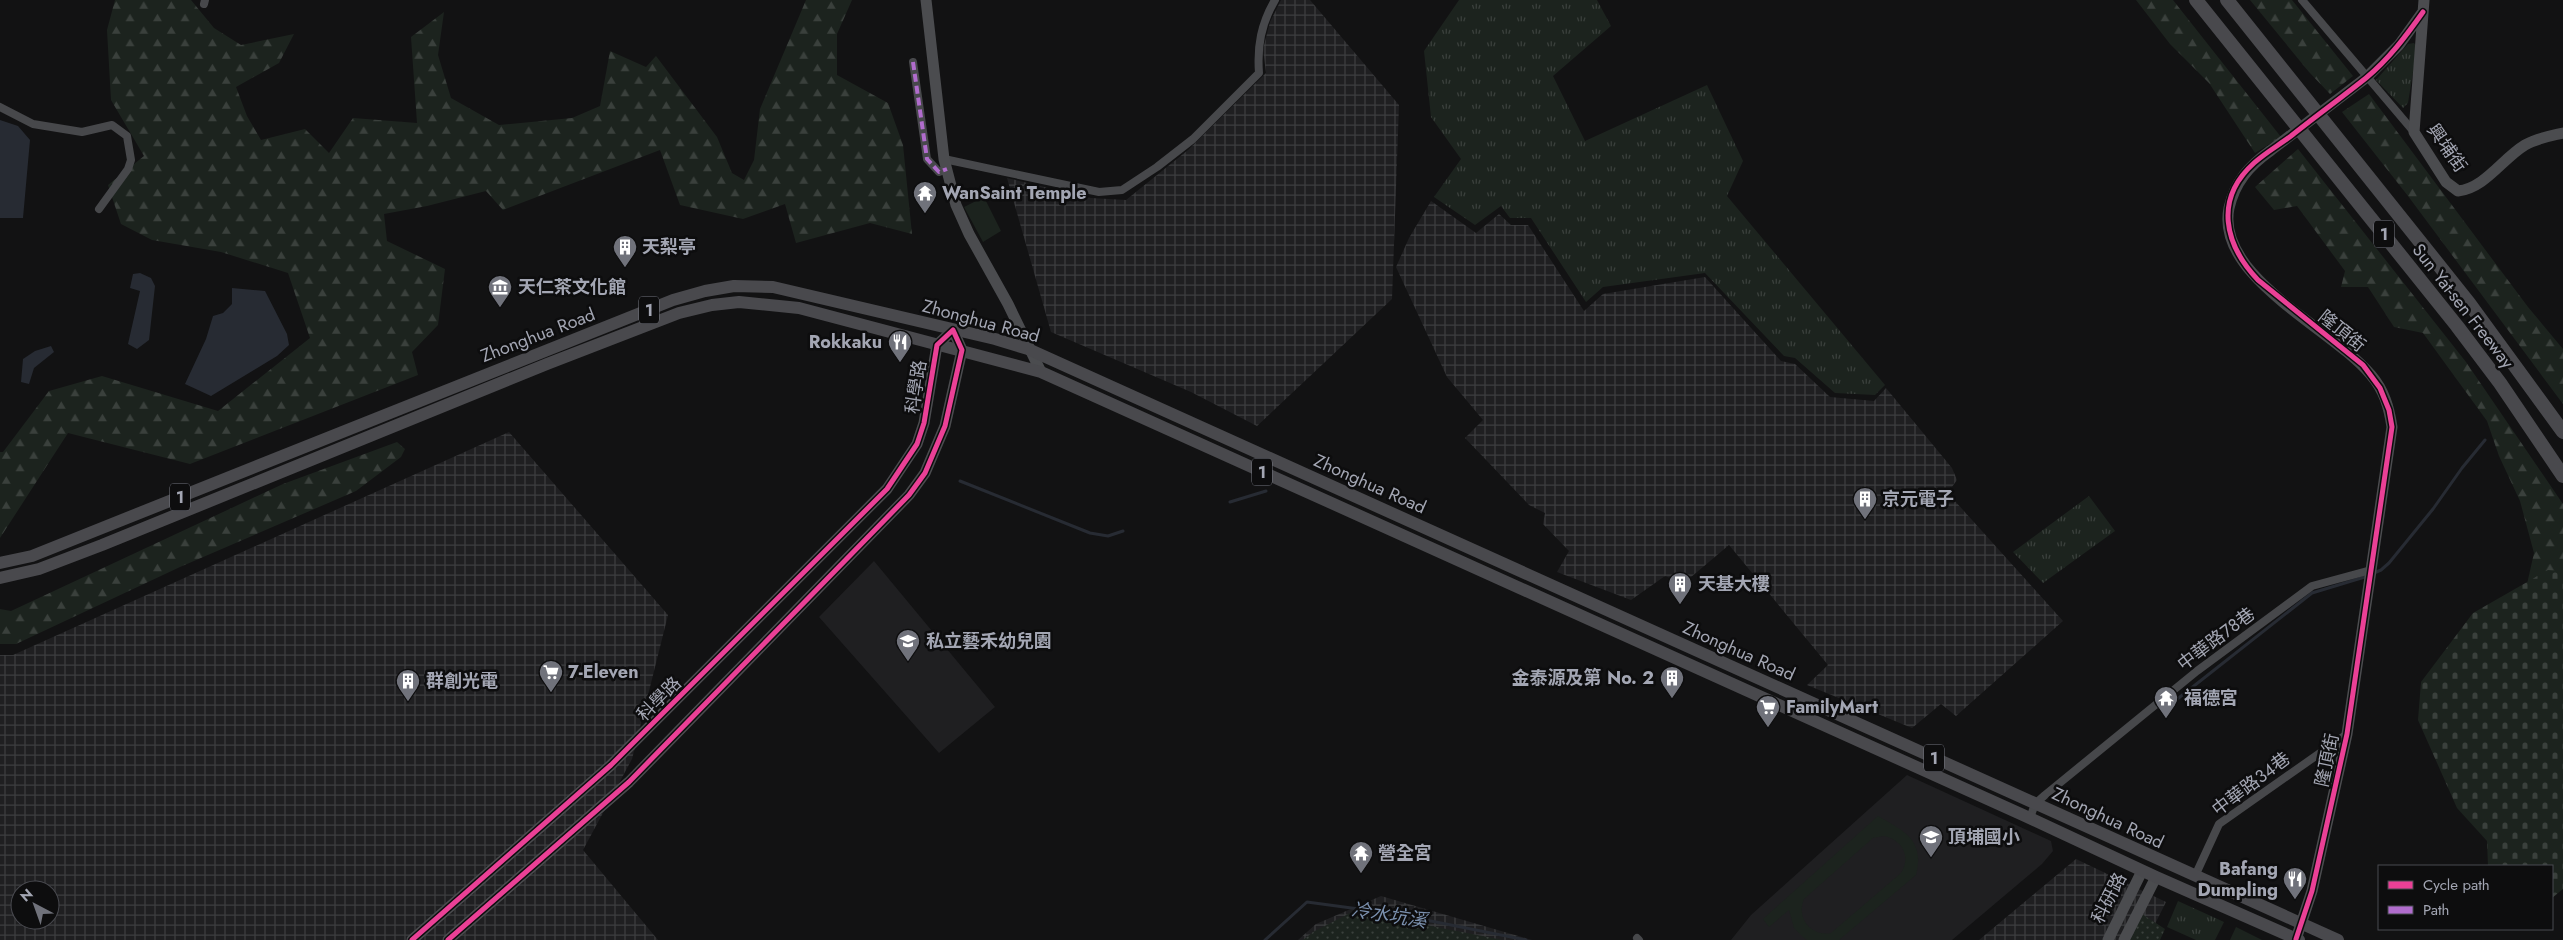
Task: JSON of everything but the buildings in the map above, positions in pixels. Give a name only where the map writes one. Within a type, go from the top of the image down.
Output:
[{"type":"highway","name":"Sun Yat-sen Freeway","points":[[2196,0],[2462,333],[2500,383],[2563,476]]},
{"type":"highway","name":"Sun Yat-sen Freeway","points":[[2227,0],[2463,296],[2563,432]]},
{"type":"main road","name":"Zhonghua Road","points":[[0,563],[32,556],[673,300],[705,291],[734,286],[773,288],[1028,349],[2338,940]]},
{"type":"main road","name":"Zhonghua Road","points":[[0,578],[39,569],[679,313],[712,305],[757,302],[799,308],[1041,372],[2030,818],[2156,878],[2297,939]]},
{"type":"main road","points":[[1196,442],[1202,428]]},
{"type":"street","points":[[926,0],[946,164],[956,205],[969,234],[1008,304],[1028,349],[1041,372]]},
{"type":"street","points":[[946,164],[1098,192],[1122,190],[1193,139],[1259,73],[1257,50],[1265,18],[1275,0]]},
{"type":"street","name":"興埔街","points":[[2302,0],[2414,132],[2446,182],[2458,191],[2470,189],[2478,184],[2526,145],[2538,139],[2563,133]]},
{"type":"street","points":[[2414,132],[2424,6]]},
{"type":"street","name":"隆頂街","points":[[2297,939],[2303,924],[2348,734],[2390,452],[2392,427],[2386,401],[2372,376],[2352,355],[2252,273],[2236,254],[2230,239],[2228,212],[2236,185],[2254,162],[2270,152],[2367,77],[2399,45],[2424,6]]},
{"type":"street","points":[[912,62],[927,159],[939,172],[946,164]]},
{"type":"street","points":[[0,107],[33,124],[82,132],[112,125],[127,136],[131,160],[128,169],[99,209]]},
{"type":"street","points":[[953,330],[962,350]]},
{"type":"street","name":"科學路","points":[[412,940],[615,762],[887,489],[917,444],[924,423],[936,345],[953,330]]},
{"type":"street","name":"科學路","points":[[448,940],[629,782],[909,495],[925,473],[939,442],[962,350]]},
{"type":"street","points":[[445,390],[450,404]]},
{"type":"street","name":"中華路78巷","points":[[2035,804],[2198,671],[2312,586],[2371,570]]},
{"type":"street","name":"中華路34巷","points":[[2195,876],[2219,824],[2348,734]]},
{"type":"street","points":[[2030,818],[2035,804]]},
{"type":"street","name":"科研路","points":[[2108,940],[2142,871]]},
{"type":"street","name":"科研路","points":[[2124,940],[2156,878]]},
{"type":"shaded area","points":[[1281,0],[1310,0],[1399,105],[1392,299],[1257,426],[1191,392],[1051,332],[1007,178],[1091,198],[1126,200],[1188,150],[1266,73],[1263,49],[1270,22]]},
{"type":"shaded area","points":[[0,120],[18,126],[30,140],[23,218],[0,218]]},
{"type":"shaded area","points":[[1431,201],[1476,233],[1499,214],[1511,225],[1528,225],[1584,311],[1603,294],[1705,277],[1781,361],[1795,364],[1830,397],[1874,401],[1886,388],[1952,468],[1957,480],[1952,487],[1945,490],[2063,621],[1956,716],[1941,704],[1912,728],[1807,685],[1828,665],[1729,545],[1684,583],[1665,576],[1631,600],[1557,572],[1569,551],[1543,524],[1545,513],[1529,505],[1465,438],[1483,420],[1447,377],[1396,267],[1409,238]]},
{"type":"shaded area","points":[[140,273],[151,278],[155,286],[149,340],[137,349],[128,344],[140,291],[130,288],[133,274]]},
{"type":"shaded area","points":[[232,288],[265,291],[287,334],[289,345],[277,356],[211,396],[185,384],[206,339],[213,316],[223,313],[232,304]]},
{"type":"shaded area","points":[[51,346],[54,352],[34,368],[29,384],[21,382],[23,359],[35,351]]},
{"type":"shaded area","points":[[509,432],[668,615],[632,759],[583,850],[658,940],[0,940],[0,655],[13,655]]},
{"type":"shaded area","name":"私立藝禾幼兒園","points":[[874,561],[995,707],[939,753],[819,617]]},
{"type":"shaded area","name":"頂埔國小","points":[[1907,775],[2051,841],[2053,851],[2042,864],[1952,940],[1731,940],[1751,915]]},
{"type":"shaded area","points":[[2076,859],[2166,902],[2147,940],[1979,940]]},
{"type":"shaded area","points":[[1381,896],[1532,940],[1298,940],[1316,924]]},
{"type":"green space","points":[[115,0],[191,0],[214,28],[241,45],[294,34],[279,63],[236,87],[247,116],[261,140],[305,129],[329,153],[353,118],[417,123],[411,37],[444,12],[438,55],[451,98],[499,125],[572,118],[600,106],[610,51],[646,67],[656,56],[717,137],[732,173],[744,180],[754,160],[760,109],[806,0],[852,0],[837,34],[837,75],[888,103],[903,145],[912,234],[870,223],[796,243],[785,204],[743,219],[680,205],[660,150],[503,210],[486,191],[427,206],[384,214],[387,241],[445,269],[438,325],[412,352],[418,375],[190,464],[68,433],[0,538],[0,452],[3,452],[49,391],[102,376],[218,411],[310,338],[288,273],[221,252],[152,240],[121,224],[108,185],[144,156],[111,100],[107,30]]},
{"type":"green space","points":[[1459,0],[1597,0],[1611,26],[1553,76],[1585,141],[1707,85],[1743,161],[1727,196],[1885,385],[1875,395],[1835,393],[1795,358],[1784,356],[1705,273],[1603,287],[1586,302],[1531,218],[1510,218],[1501,206],[1475,225],[1434,197],[1461,159],[1431,117],[1424,51]]},
{"type":"green space","points":[[2136,0],[2173,0],[2281,137],[2255,153],[2209,83],[2170,44]]},
{"type":"green space","points":[[2250,0],[2292,0],[2353,76],[2330,94],[2309,72]]},
{"type":"green space","points":[[2414,43],[2417,47],[2408,103],[2403,108],[2376,80],[2408,44]]},
{"type":"green space","points":[[2369,94],[2528,307],[2563,349],[2563,404],[2408,196],[2342,112]]},
{"type":"green space","points":[[2298,149],[2466,362],[2563,504],[2563,586],[2525,593],[2534,553],[2520,501],[2499,456],[2487,421],[2423,333],[2394,327],[2368,287],[2341,287],[2345,271],[2297,206],[2274,210],[2255,187]]},
{"type":"green space","points":[[984,197],[1001,231],[983,242],[964,207]]},
{"type":"green space","points":[[397,442],[405,449],[401,457],[356,491],[180,567],[16,644],[0,644],[0,609],[11,611],[283,484]]},
{"type":"green space","points":[[2089,496],[2115,531],[2043,583],[2013,552]]},
{"type":"green space","points":[[2548,570],[2563,571],[2563,889],[2553,897],[2553,865],[2488,865],[2487,841],[2457,808],[2418,720],[2421,682],[2473,613]]},
{"type":"green space","points":[[1878,816],[1904,832],[1915,845],[1918,853],[1916,875],[1839,940],[1807,940],[1794,928],[1789,910],[1769,927],[1763,919]],"holes":[[[1884,836],[1891,838],[1900,845],[1905,855],[1904,867],[1901,873],[1831,933],[1817,932],[1807,925],[1802,913],[1804,899],[1873,838]]]},
{"type":"green space","points":[[2178,901],[2224,922],[2215,940],[2196,940],[2167,927]]},
{"type":"green space","points":[[1354,911],[1503,940],[1303,940],[1313,932]]},
{"type":"green space","points":[[2142,914],[2165,929],[2160,940],[2129,940]]},
{"type":"green space","points":[[2236,927],[2262,940],[2230,940]]},
{"type":"waterway","points":[[2374,573],[2389,563],[2485,440]]},
{"type":"waterway","points":[[960,481],[1090,533],[1108,536],[1123,531]]},
{"type":"waterway","points":[[1230,502],[1266,491]]},
{"type":"waterway","points":[[2171,704],[2312,593],[2368,576]]},
{"type":"waterway","name":"冷水坑溪","points":[[1265,940],[1307,902],[1396,914],[1526,940]]},
{"type":"marked path","points":[[913,62],[927,159],[939,172],[947,169]]},
{"type":"cycle path","points":[[2296,939],[2312,891],[2347,734],[2392,427],[2389,410],[2380,388],[2363,365],[2258,280],[2246,266],[2237,252],[2231,237],[2228,222],[2229,206],[2233,191],[2241,177],[2254,163],[2374,71],[2397,47],[2423,12]]},
{"type":"cycle path","points":[[412,940],[611,765],[887,489],[917,444],[924,423],[937,345],[953,330],[962,350],[945,426],[925,473],[909,495],[629,782],[448,940]]},
{"type":"place","name":"WanSaint Temple","points":[[925,214]]},
{"type":"place","name":"天梨亭","points":[[625,268]]},
{"type":"place","name":"天仁茶文化館","points":[[500,308]]},
{"type":"place","name":"Rokkaku","points":[[900,363]]},
{"type":"place","name":"京元電子","points":[[1865,520]]},
{"type":"place","name":"天基大樓","points":[[1680,605]]},
{"type":"place","name":"私立藝禾幼兒園","points":[[908,662]]},
{"type":"place","name":"7-Eleven","points":[[551,693]]},
{"type":"place","name":"金泰源及第 No. 2","points":[[1672,699]]},
{"type":"place","name":"群創光電","points":[[408,702]]},
{"type":"place","name":"福德宮","points":[[2166,719]]},
{"type":"place","name":"FamilyMart","points":[[1768,728]]},
{"type":"place","name":"頂埔國小","points":[[1931,858]]},
{"type":"place","name":"營全宮","points":[[1361,874]]},
{"type":"place","name":"Bafang Dumpling","points":[[2295,900]]}]
